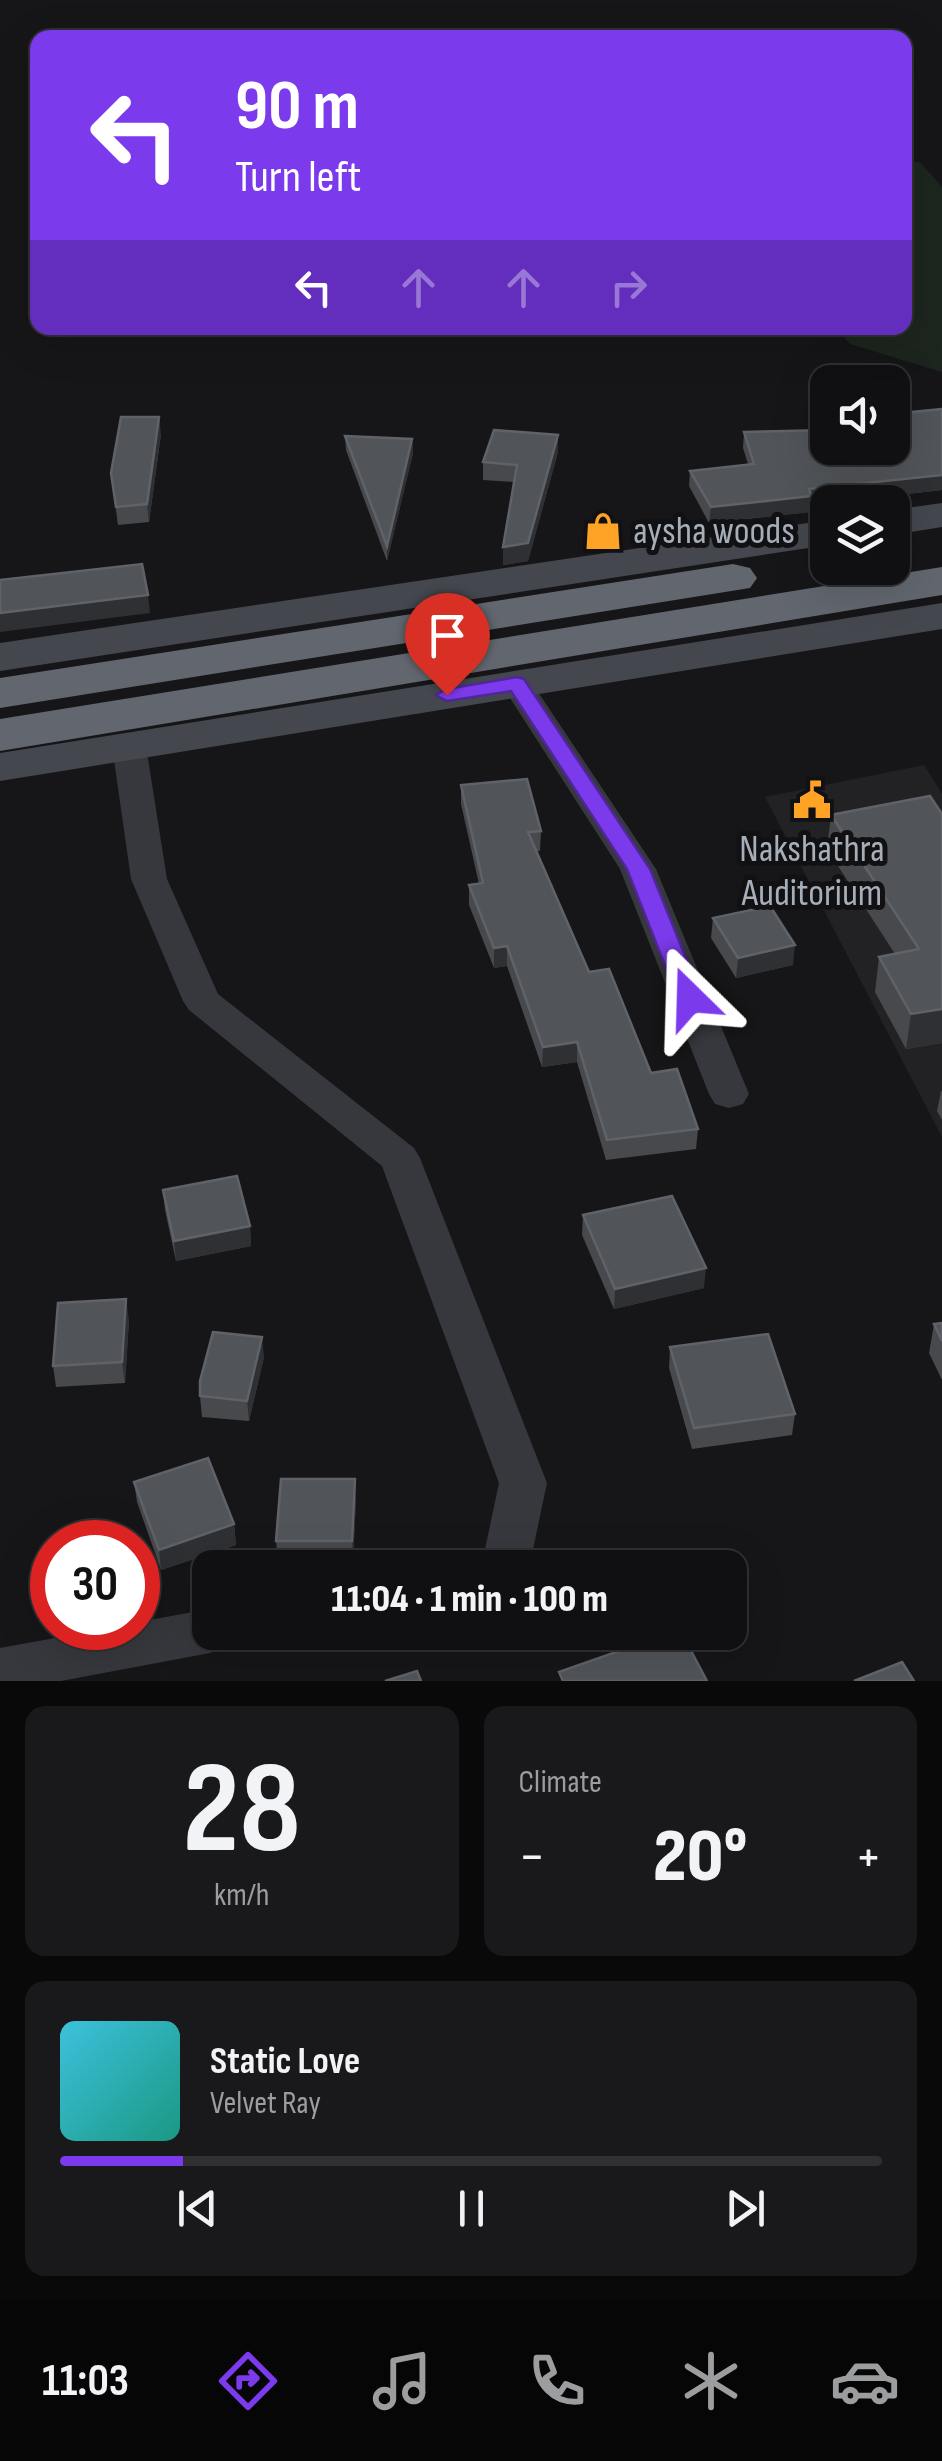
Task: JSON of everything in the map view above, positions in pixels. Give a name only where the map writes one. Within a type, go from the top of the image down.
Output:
[{"type":"highway","points":[[910,549],[942,544]]},
{"type":"highway","points":[[0,693],[810,565]]},
{"type":"highway","points":[[0,735],[942,581]]},
{"type":"street","points":[[910,520],[942,515]]},
{"type":"street","points":[[0,657],[810,535]]},
{"type":"street","points":[[0,766],[942,616]]},
{"type":"street","points":[[517,684],[638,869],[729,1094]]},
{"type":"street","points":[[129,746],[149,879],[202,1002],[400,1158],[524,1483],[509,1550]]},
{"type":"street","points":[[0,1670],[192,1634]]},
{"type":"shaded area","points":[[912,161],[920,162],[942,187],[942,372],[850,344],[842,335],[912,335]]},
{"type":"shaded area","points":[[924,765],[942,794],[942,1137],[765,797]]},
{"type":"building","points":[[942,409],[942,475],[810,485],[810,496],[711,507],[690,471],[754,464],[744,432],[810,430],[810,465],[910,465],[910,412]]},
{"type":"building","points":[[121,417],[159,417],[147,504],[116,507],[111,473]]},
{"type":"building","points":[[494,430],[558,435],[528,543],[503,547],[517,465],[483,462]]},
{"type":"building","points":[[345,436],[412,439],[387,546]]},
{"type":"building","points":[[142,564],[148,595],[0,613],[0,580]]},
{"type":"building","points":[[527,779],[541,831],[528,832],[589,972],[609,969],[651,1073],[677,1069],[698,1129],[607,1140],[577,1042],[543,1047],[507,946],[494,948],[469,885],[483,883],[461,785]]},
{"type":"building","points":[[930,796],[942,814],[942,1009],[911,1014],[879,957],[919,949],[831,815]]},
{"type":"building","points":[[770,906],[795,945],[738,958],[713,918]]},
{"type":"building","points":[[237,1176],[250,1226],[174,1241],[163,1190]]},
{"type":"building","points":[[672,1196],[706,1268],[615,1289],[583,1215]]},
{"type":"building","points":[[126,1299],[122,1362],[53,1366],[58,1303]]},
{"type":"building","points":[[942,1323],[942,1341],[934,1324]]},
{"type":"building","points":[[213,1332],[262,1337],[247,1401],[200,1396]]},
{"type":"building","points":[[768,1334],[795,1414],[694,1428],[670,1347]]},
{"type":"building","points":[[208,1458],[234,1524],[160,1550],[160,1520],[148,1520],[134,1482]]},
{"type":"building","points":[[281,1479],[355,1479],[352,1541],[276,1541]]},
{"type":"building","points":[[622,1650],[691,1650],[707,1681],[563,1681],[559,1672]]},
{"type":"building","points":[[902,1662],[914,1681],[854,1681]]},
{"type":"building","points":[[417,1671],[421,1681],[385,1681]]},
{"type":"place","name":"aysha woods","points":[[603,531]]},
{"type":"place","name":"Nakshathra Auditorium","points":[[812,800]]},
{"type":"route","points":[[447,695],[517,684],[638,869],[690,998]]}]
